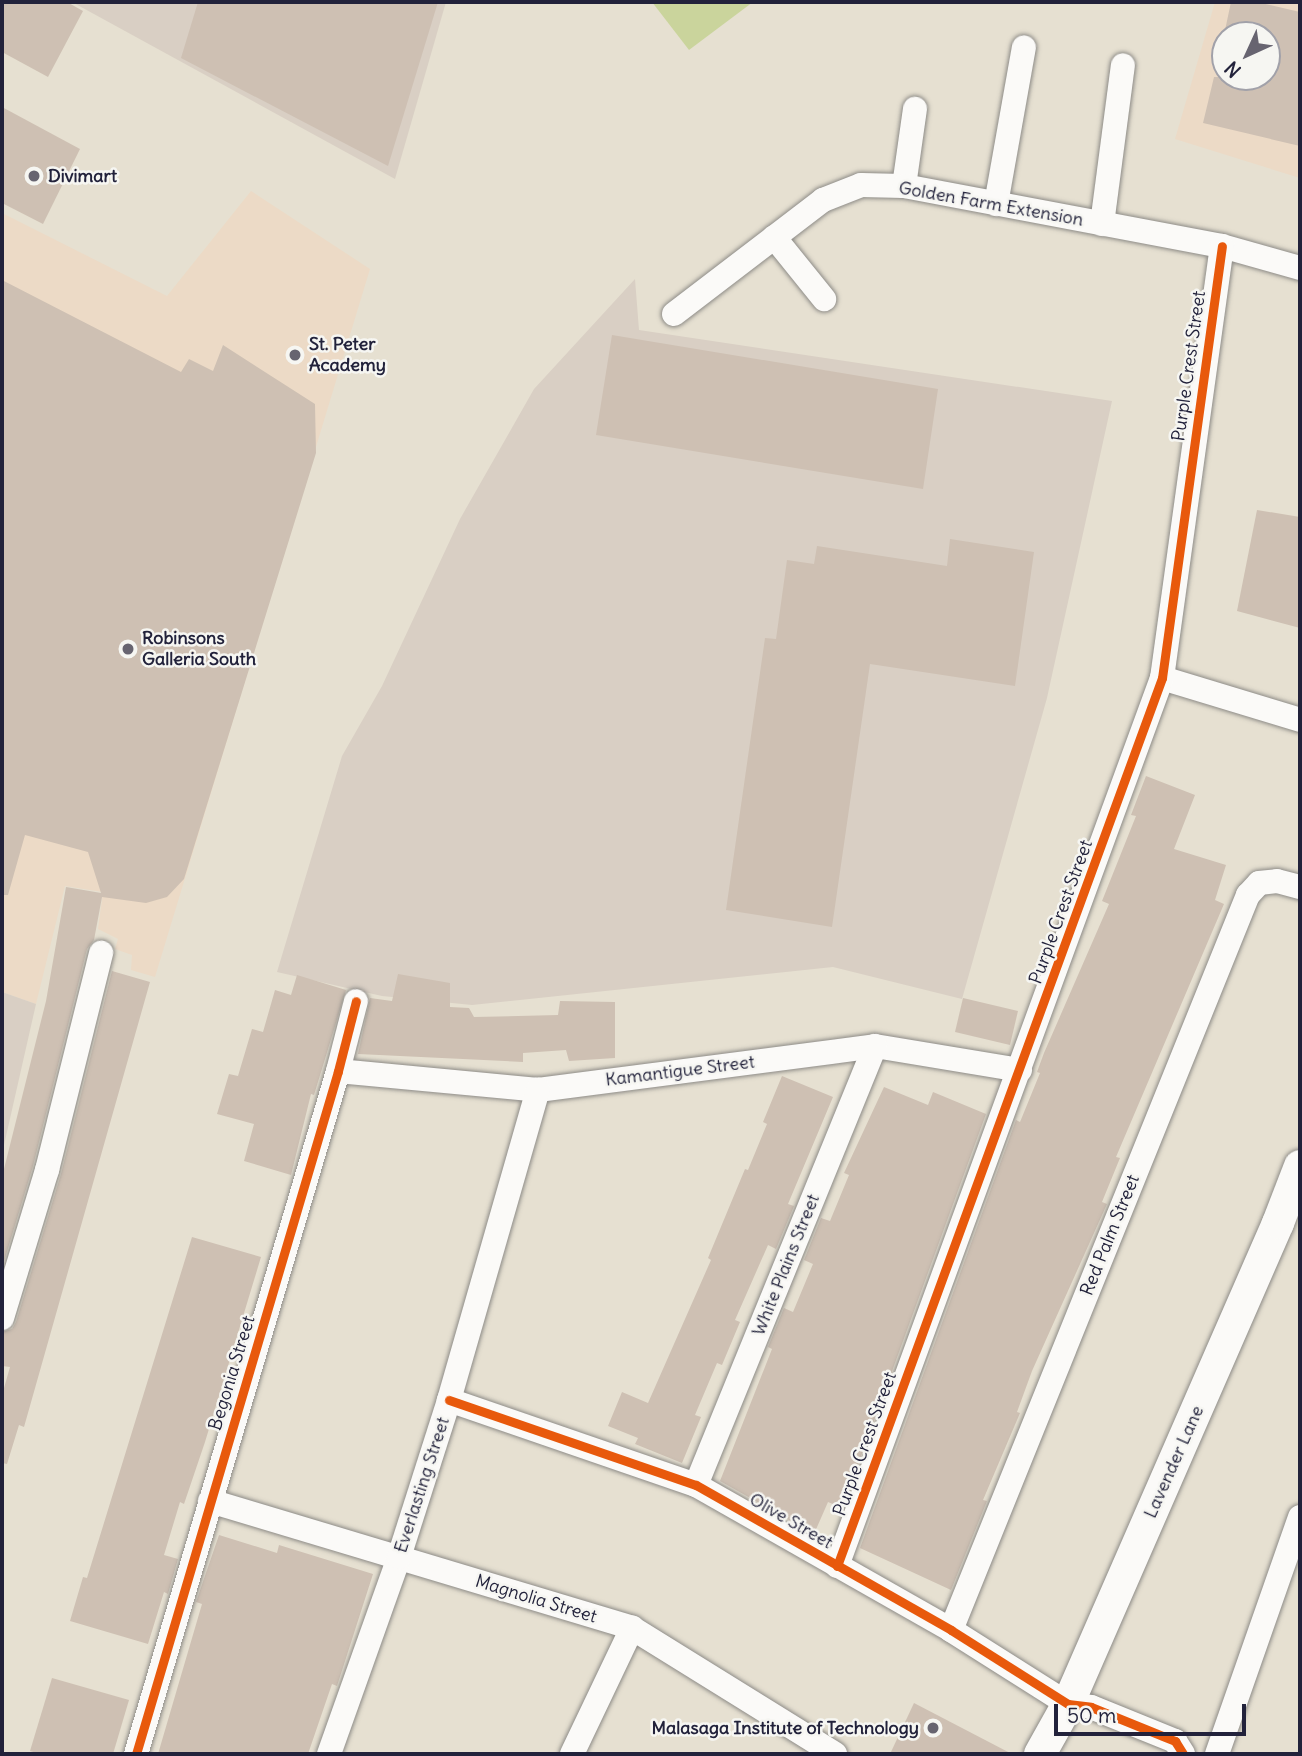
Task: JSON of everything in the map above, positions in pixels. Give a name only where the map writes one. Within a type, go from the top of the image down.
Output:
[{"type":"street","points":[[996,204],[1024,47]]},
{"type":"street","points":[[1102,224],[1123,65]]},
{"type":"street","points":[[904,186],[915,109]]},
{"type":"street","name":"Golden Farm Extension","points":[[674,314],[823,200],[861,185],[904,186],[1222,246],[1300,268]]},
{"type":"street","points":[[774,237],[824,299]]},
{"type":"street","name":"Purple Crest Street","points":[[837,1566],[1162,678],[1222,246]]},
{"type":"street","points":[[1162,678],[1300,720]]},
{"type":"street","name":"Red Palm Street","points":[[951,1630],[1248,895],[1259,883],[1277,881],[1300,887]]},
{"type":"street","points":[[2,1318],[47,1170],[101,953]]},
{"type":"street","name":"Begonia Street","points":[[136,1754],[338,1071],[356,1001]]},
{"type":"street","name":"Kamantigue Street","points":[[338,1071],[538,1090],[876,1046],[1020,1070]]},
{"type":"street","name":"White Plains Street","points":[[696,1485],[876,1046]]},
{"type":"street","name":"Everlasting Street","points":[[329,1754],[399,1557],[449,1401],[538,1090]]},
{"type":"street","name":"Lavender Lane","points":[[1040,1754],[1068,1704],[1273,1236],[1300,1166]]},
{"type":"street","name":"Olive Street","points":[[449,1401],[696,1485],[951,1630],[1068,1704],[1091,1707],[1179,1748]]},
{"type":"street","name":"Magnolia Street","points":[[210,1501],[632,1628],[835,1754]]},
{"type":"street","points":[[1217,1754],[1300,1517]]},
{"type":"street","points":[[572,1754],[632,1628]]},
{"type":"shaded area","points":[[72,2],[446,2],[395,179]]},
{"type":"shaded area","points":[[1215,2],[1300,2],[1300,178],[1175,139]]},
{"type":"shaded area","name":"Robinsons Galleria South","points":[[251,191],[370,269],[155,977],[131,970],[132,955],[115,949],[118,939],[98,929],[103,892],[65,886],[36,1004],[2,992],[2,213],[167,296]]},
{"type":"shaded area","points":[[635,279],[639,330],[1112,401],[1047,698],[962,999],[833,967],[472,1005],[382,996],[277,972],[342,756],[382,686],[460,519],[534,389]]},
{"type":"shaded area","points":[[2,992],[36,1004],[2,1154]]},
{"type":"green space","points":[[652,2],[753,2],[689,50]]},
{"type":"building","points":[[2,2],[67,2],[83,11],[48,77],[2,52]]},
{"type":"building","points":[[198,2],[438,2],[388,166],[181,58]]},
{"type":"building","points":[[1231,2],[1257,2],[1300,12],[1300,146],[1203,123],[1211,90],[1281,91],[1281,21],[1227,21]]},
{"type":"building","name":"Divimart","points":[[2,107],[80,149],[43,224],[2,203]]},
{"type":"building","name":"Robinsons Galleria South","points":[[2,280],[181,372],[189,359],[213,371],[223,345],[315,404],[316,453],[184,879],[167,897],[146,903],[102,897],[94,940],[87,949],[33,1166],[2,1268],[2,1177],[46,1001],[66,887],[101,893],[88,852],[25,835],[8,895],[2,895]]},
{"type":"building","points":[[612,335],[938,389],[923,489],[596,435]]},
{"type":"building","points":[[1257,510],[1300,517],[1300,628],[1237,611]]},
{"type":"building","points":[[950,539],[1034,552],[1015,686],[870,664],[832,927],[726,910],[765,638],[776,639],[787,560],[814,564],[817,546],[947,566]]},
{"type":"building","points":[[1146,776],[1195,795],[1174,849],[1226,865],[1215,900],[1224,904],[1116,1157],[1120,1158],[1102,1202],[1107,1204],[1032,1371],[1017,1412],[1020,1413],[983,1500],[987,1501],[951,1590],[860,1548],[1016,1120],[1020,1122],[1040,1073],[1037,1072],[1044,1053],[1109,904],[1102,901],[1136,816],[1131,815]]},
{"type":"building","points":[[112,971],[150,982],[24,1427],[19,1425],[7,1464],[2,1463],[2,1395],[10,1367],[2,1366],[2,1332],[12,1329],[16,1322],[61,1174]]},
{"type":"building","points":[[398,974],[450,983],[450,1007],[469,1008],[474,1017],[558,1015],[560,1001],[615,1002],[615,1058],[569,1061],[566,1050],[523,1053],[523,1062],[358,1054],[370,998],[392,1001]]},
{"type":"building","points":[[297,975],[346,990],[314,1095],[311,1094],[291,1175],[244,1161],[254,1124],[217,1114],[229,1074],[238,1076],[252,1029],[263,1032],[275,990],[291,995]]},
{"type":"building","points":[[963,998],[1018,1011],[1010,1045],[955,1032]]},
{"type":"building","points":[[782,1076],[833,1097],[788,1204],[794,1206],[776,1249],[768,1245],[735,1320],[740,1322],[722,1365],[717,1363],[695,1415],[701,1417],[682,1463],[635,1444],[638,1438],[608,1426],[622,1392],[648,1403],[711,1260],[708,1258],[745,1169],[748,1170],[767,1124],[763,1122]]},
{"type":"building","points":[[884,1087],[928,1105],[933,1092],[986,1114],[842,1508],[828,1502],[814,1534],[720,1481],[772,1349],[768,1347],[784,1308],[793,1312],[813,1264],[804,1260],[821,1218],[830,1221],[849,1175],[844,1173]]},
{"type":"building","points":[[192,1237],[261,1257],[205,1442],[184,1504],[180,1502],[164,1555],[178,1559],[168,1594],[164,1592],[148,1644],[70,1621],[83,1577],[87,1578]]},
{"type":"building","points":[[219,1535],[277,1553],[279,1545],[373,1574],[337,1686],[332,1684],[308,1754],[158,1754],[202,1604],[196,1602]]},
{"type":"building","points":[[52,1678],[129,1700],[113,1754],[40,1754],[30,1751]]},
{"type":"building","name":"Malasaga Institute of Technology","points":[[914,1703],[1012,1754],[890,1754]]},
{"type":"cycle path","points":[[837,1566],[1162,678],[1222,246]]},
{"type":"cycle path","points":[[136,1754],[338,1071],[356,1001]]},
{"type":"cycle path","points":[[449,1400],[696,1485],[951,1630],[1068,1704],[1091,1707],[1175,1741],[1183,1754]]},
{"type":"place","name":"Divimart","points":[[34,176]]},
{"type":"place","name":"St. Peter Academy","points":[[295,355]]},
{"type":"place","name":"Robinsons Galleria South","points":[[128,649]]},
{"type":"place","name":"Malasaga Institute of Technology","points":[[933,1728]]}]
